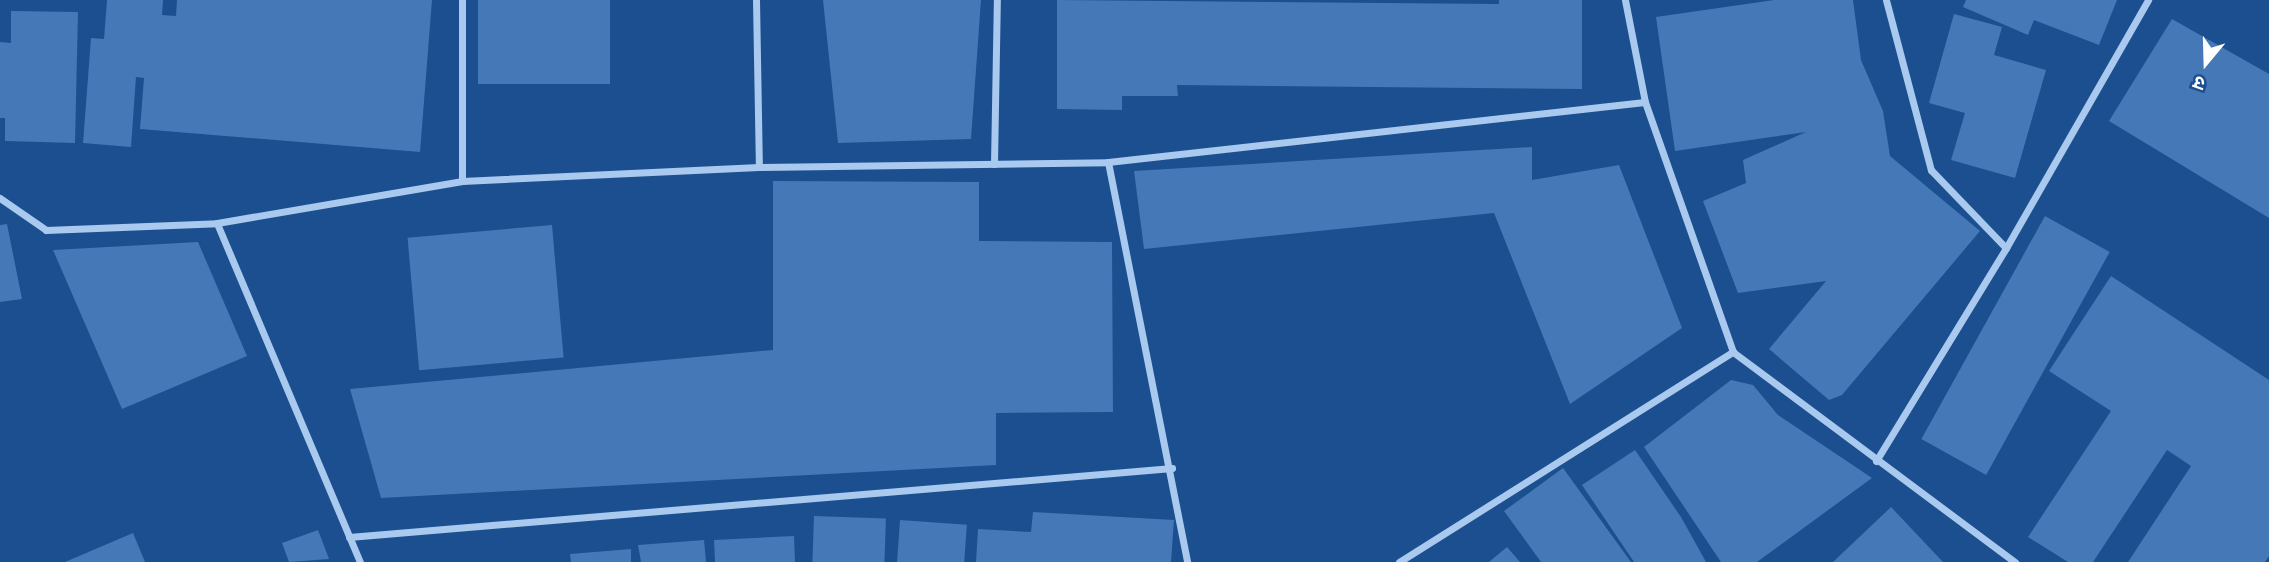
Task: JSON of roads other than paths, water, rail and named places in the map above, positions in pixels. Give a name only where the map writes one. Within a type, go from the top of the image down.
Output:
[{"type":"street","points":[[461,181],[462,0]]},
{"type":"street","points":[[756,0],[759,167]]},
{"type":"street","points":[[995,164],[997,0]]},
{"type":"street","points":[[1625,0],[1645,102],[1733,352],[2015,562]]},
{"type":"street","points":[[1886,0],[1931,170],[2006,248]]},
{"type":"street","points":[[1876,461],[2006,248],[2148,0]]},
{"type":"street","points":[[0,198],[46,230],[217,223],[461,181],[759,167],[1108,162],[1645,102]]},
{"type":"street","points":[[1108,162],[1172,468],[1187,562]]},
{"type":"street","points":[[217,223],[360,562]]},
{"type":"street","points":[[1399,562],[1733,352]]},
{"type":"street","points":[[349,537],[1172,468]]}]
